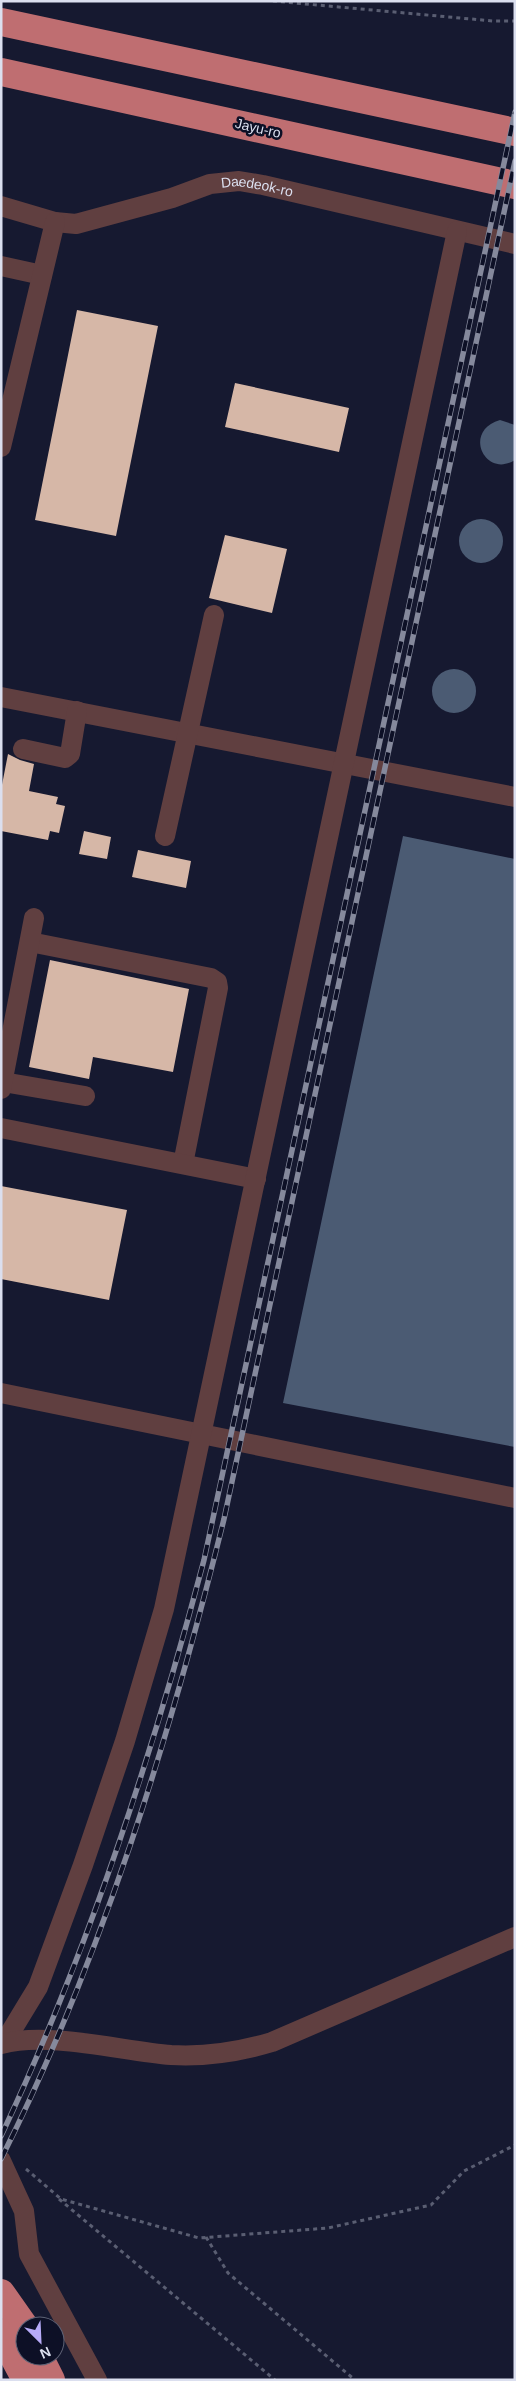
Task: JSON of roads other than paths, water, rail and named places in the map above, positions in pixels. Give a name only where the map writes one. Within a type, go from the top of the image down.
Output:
[{"type":"highway","points":[[1,22],[515,132]]},
{"type":"highway","name":"Jayu-ro","points":[[1,72],[515,185]]},
{"type":"highway","points":[[1,2293],[17,2316]]},
{"type":"highway","points":[[1,2333],[26,2380]]},
{"type":"highway","points":[[44,2366],[51,2380]]},
{"type":"street","name":"Daedeok-ro","points":[[1,206],[55,222],[76,224],[172,198],[210,184],[239,182],[263,185],[515,244]]},
{"type":"street","points":[[1,447],[55,222]]},
{"type":"street","points":[[3,2043],[38,1987],[126,1741],[164,1609],[457,231]]},
{"type":"street","points":[[1,266],[42,275]]},
{"type":"street","points":[[165,836],[214,615]]},
{"type":"street","points":[[1,697],[344,762],[515,797]]},
{"type":"street","points":[[23,749],[65,758],[68,756],[70,754],[77,711]]},
{"type":"street","points":[[34,918],[2,1086],[85,1096]]},
{"type":"street","points":[[30,942],[212,978],[216,982],[218,988],[183,1164]]},
{"type":"street","points":[[1,1128],[256,1179]]},
{"type":"street","points":[[1,1393],[515,1498]]},
{"type":"street","points":[[3,2043],[31,2040],[73,2042],[171,2055],[238,2052],[272,2042],[515,1937]]},
{"type":"street","points":[[1,2161],[24,2211],[29,2254],[97,2380]]},
{"type":"water","points":[[500,420],[515,425],[515,460],[504,464],[495,463],[487,459],[482,451],[480,442],[482,434],[489,426]]},
{"type":"water","points":[[481,519],[493,523],[499,529],[503,541],[499,553],[493,559],[481,563],[469,559],[463,553],[459,541],[463,529],[469,523]]},
{"type":"water","points":[[450,669],[458,669],[470,675],[476,691],[470,707],[458,713],[450,713],[438,707],[432,695],[432,687],[438,675]]},
{"type":"water","points":[[403,836],[515,859],[515,1447],[283,1403]]},
{"type":"railway","points":[[1,2136],[33,2067],[62,1996],[116,1853],[163,1707],[204,1560],[515,112]]},
{"type":"railway","points":[[1,2159],[71,2005],[102,1926],[156,1764],[181,1683],[203,1601],[224,1519],[515,161]]}]
